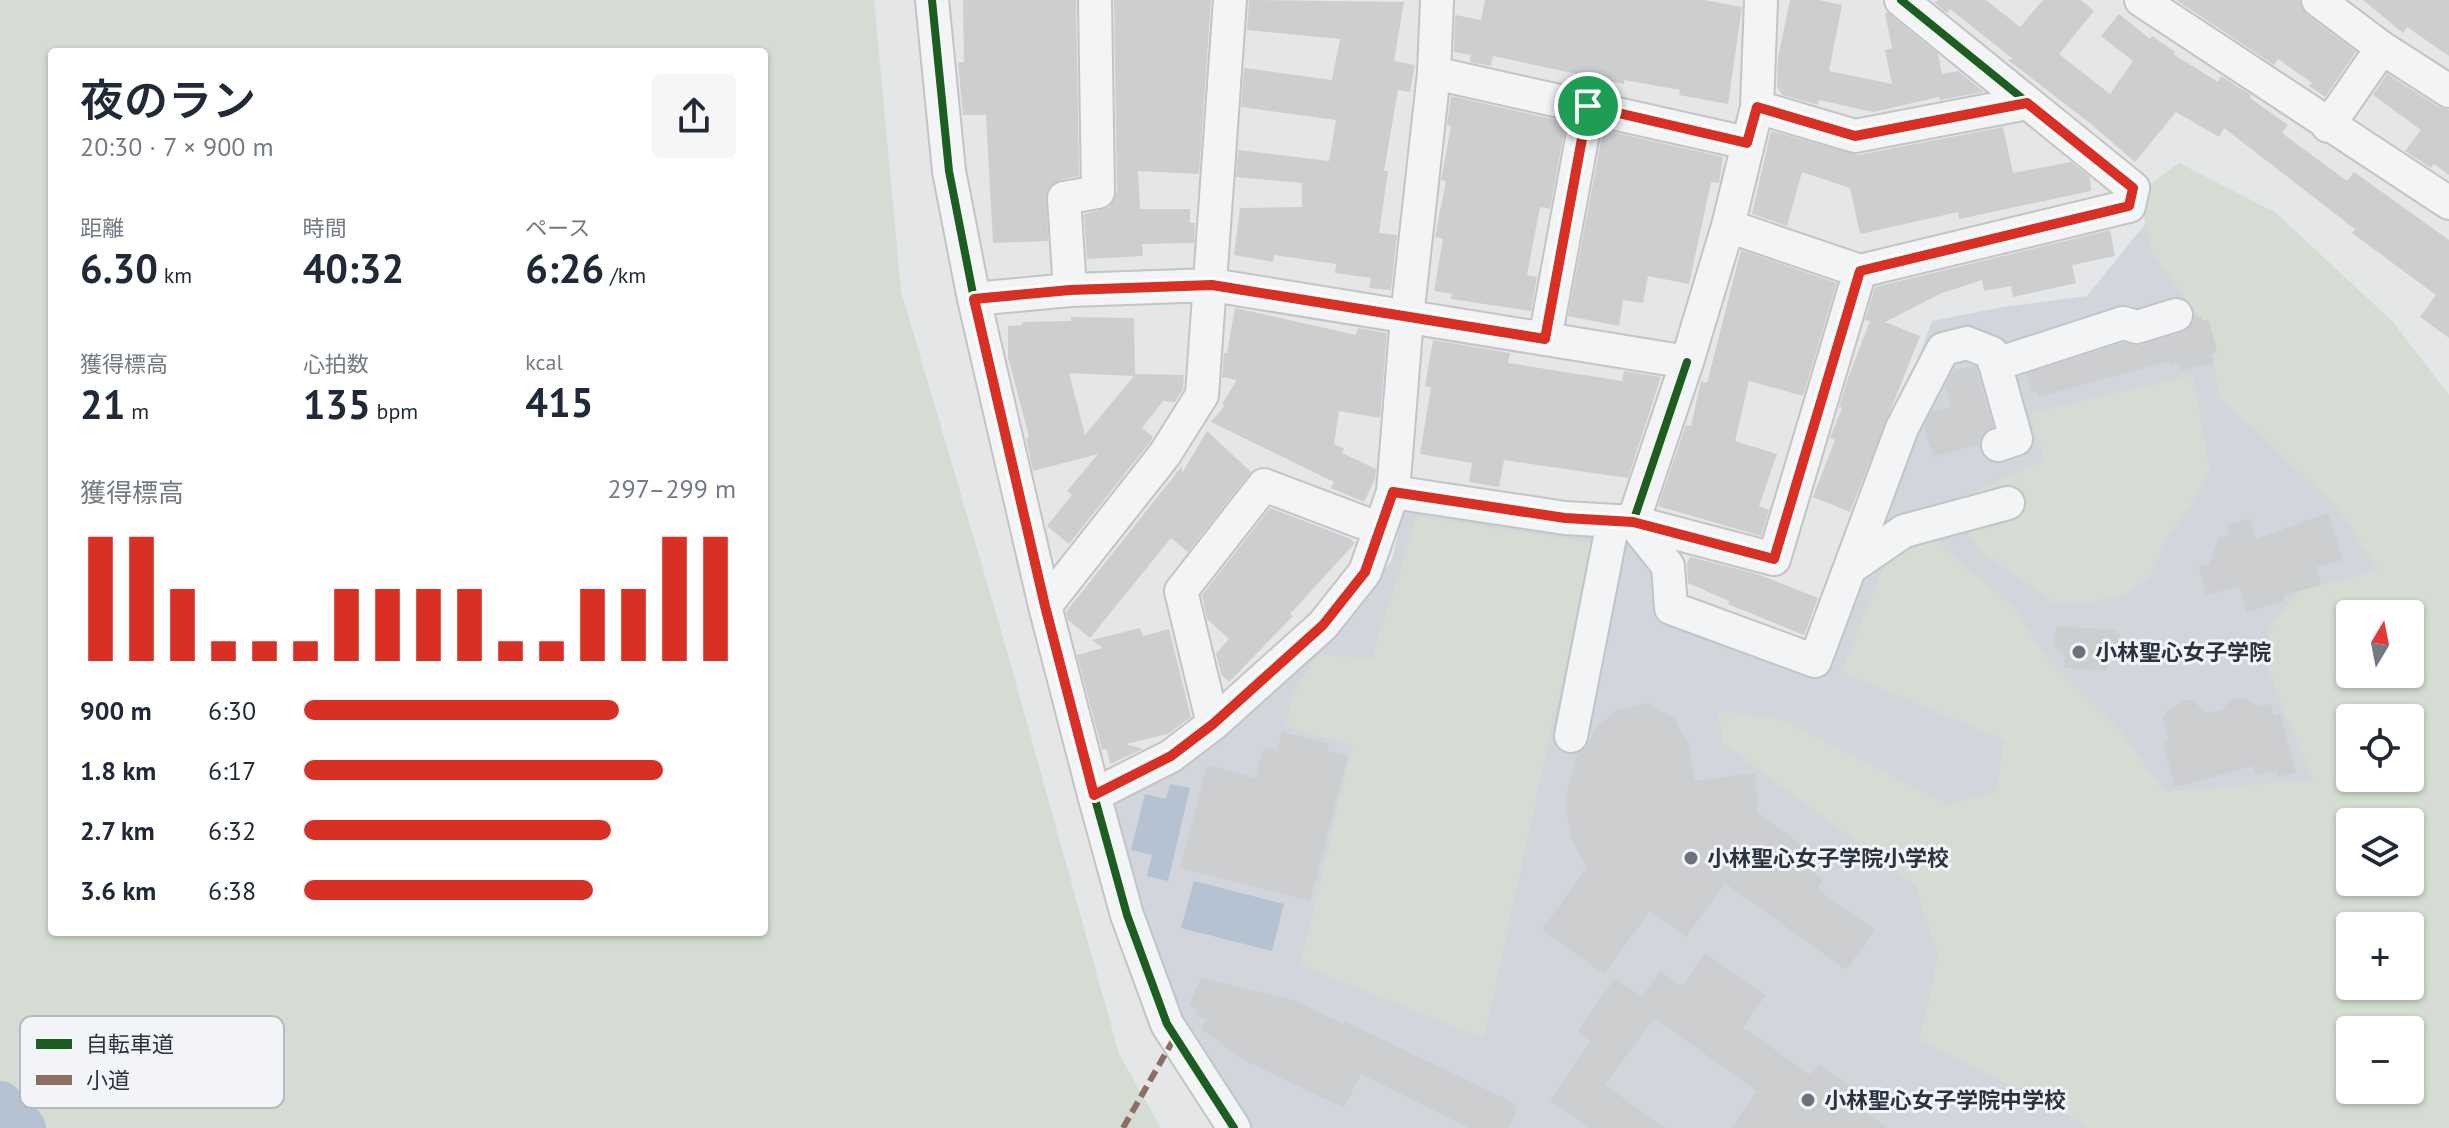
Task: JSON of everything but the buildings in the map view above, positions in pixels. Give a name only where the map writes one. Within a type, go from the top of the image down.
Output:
[{"type":"street","points":[[932,0],[949,171],[974,299],[1045,606],[1094,795],[1127,915],[1167,1024],[1234,1128]]},
{"type":"street","points":[[1070,290],[1064,198],[1098,192],[1095,0]]},
{"type":"street","points":[[1045,606],[1165,454],[1202,395],[1230,0]]},
{"type":"street","points":[[1094,795],[1171,756],[1213,724],[1323,625],[1365,572],[1393,492],[1407,317],[1434,73],[1437,0]]},
{"type":"street","points":[[1571,736],[1623,522],[1687,362],[1728,226],[1757,107],[1761,0]]},
{"type":"street","points":[[1728,226],[1860,271],[2129,206],[2133,188],[1901,0]]},
{"type":"street","points":[[2141,0],[2449,203]]},
{"type":"street","points":[[2318,0],[2382,48],[2449,91]]},
{"type":"street","points":[[2328,126],[2382,48]]},
{"type":"street","points":[[1434,73],[1747,143]]},
{"type":"street","points":[[1757,107],[1855,136],[2027,103]]},
{"type":"street","points":[[1545,339],[1588,106]]},
{"type":"street","points":[[1393,492],[1565,518],[1623,522],[1774,559],[1860,271]]},
{"type":"street","points":[[974,299],[1070,290],[1212,285],[1687,362]]},
{"type":"street","points":[[1994,362],[2003,362],[2123,323],[2137,327],[2176,315]]},
{"type":"street","points":[[1623,522],[1668,566],[1671,608],[1815,661],[1902,428],[1943,349],[1967,343],[1992,353],[2016,439],[1998,445]]},
{"type":"street","points":[[1213,724],[1181,591],[1264,485],[1380,529]]},
{"type":"street","points":[[1850,568],[1904,531],[2008,503]]},
{"type":"shaded area","points":[[0,0],[874,0],[901,291],[1007,651],[1119,1054],[1161,1128],[0,1128]]},
{"type":"shaded area","points":[[2179,163],[2276,213],[2393,322],[2449,395],[2449,1128],[2087,1128],[2074,1118],[1920,1040],[1938,957],[1915,885],[1723,743],[1718,711],[1782,720],[1949,805],[1996,792],[2004,740],[1841,672],[1890,551],[1928,534],[2015,609],[2049,661],[2122,733],[2165,792],[2314,780],[2281,706],[2266,662],[2269,628],[2299,591],[2378,570],[2337,507],[2219,397],[2210,332],[2152,253],[2139,193]]},
{"type":"shaded area","name":"小林聖心女子学院","points":[[2146,223],[2441,423],[2449,1128],[1247,1128],[1164,993],[1106,825],[1115,804],[1192,759],[1330,634],[1392,560],[1402,515],[1419,506],[1619,535],[1652,566],[1661,614],[1801,671],[1932,321],[2003,307],[2087,296]]},
{"type":"shaded area","points":[[2193,375],[2210,469],[2191,505],[2166,540],[2151,575],[2129,593],[2091,603],[2054,603],[1982,552],[1952,511],[1962,497],[2044,460],[2030,413]]},
{"type":"shaded area","points":[[1417,516],[1592,543],[1484,1039],[1300,965],[1353,745],[1286,727],[1293,694],[1318,654],[1371,659]]},
{"type":"water","points":[[1170,784],[1190,788],[1168,881],[1147,876],[1152,855],[1131,850],[1145,794],[1166,799]]},
{"type":"water","points":[[1194,881],[1284,904],[1272,951],[1181,928]]},
{"type":"waterway","points":[[0,1103],[24,1128]]},
{"type":"marked path","points":[[1123,1128],[1175,1037]]},
{"type":"cycle path","points":[[932,0],[949,171],[974,299],[1045,606],[1094,795],[1127,915],[1167,1024],[1234,1128]]},
{"type":"cycle path","points":[[1687,362],[1633,522],[1774,559],[1860,271],[2129,206],[2133,188],[1901,0]]},
{"type":"place","name":"小林聖心女子学院","points":[[2079,652]]},
{"type":"place","name":"小林聖心女子学院小学校","points":[[1691,858]]},
{"type":"place","name":"小林聖心女子学院中学校","points":[[1808,1100]]},
{"type":"route","points":[[2027,103],[2133,188],[2129,206],[1860,271],[1774,559],[1633,522],[1565,518],[1393,492],[1365,572],[1323,625],[1213,724],[1171,756],[1094,795],[1045,606],[974,299],[1070,290],[1212,285],[1545,339],[1588,106],[1747,143],[1757,107],[1855,136],[2027,103]]}]
